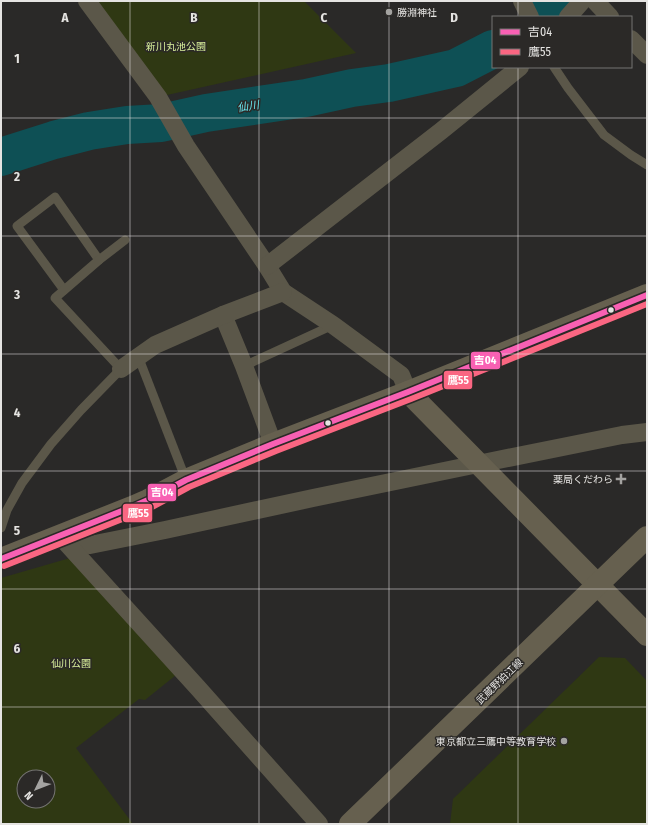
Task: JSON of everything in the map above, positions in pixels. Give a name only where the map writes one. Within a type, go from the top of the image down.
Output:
[{"type":"main road","points":[[1,559],[148,500],[186,480],[273,444],[408,392],[647,295]]},
{"type":"main road","points":[[408,392],[647,635]]},
{"type":"main road","name":"武蔵野狛江線","points":[[350,824],[647,537]]},
{"type":"street","points":[[87,1],[158,97],[186,146],[283,292],[333,325],[401,375],[408,392]]},
{"type":"street","points":[[522,1],[530,16]]},
{"type":"street","points":[[569,16],[582,1]]},
{"type":"street","points":[[595,1],[609,16]]},
{"type":"street","points":[[632,40],[647,55]]},
{"type":"street","points":[[267,266],[441,131],[519,68]]},
{"type":"street","points":[[121,369],[155,345],[223,315],[283,292]]},
{"type":"street","points":[[223,315],[273,444]]},
{"type":"street","points":[[59,536],[90,545],[478,464],[614,437],[647,432]]},
{"type":"street","points":[[59,536],[198,688],[319,824]]},
{"type":"lane","points":[[555,68],[604,135],[647,165]]},
{"type":"lane","points":[[64,290],[17,226],[56,197],[99,260]]},
{"type":"lane","points":[[1,528],[7,510],[22,483],[51,444],[81,410],[121,369],[55,298],[125,240]]},
{"type":"lane","points":[[244,366],[333,325]]},
{"type":"lane","points":[[138,356],[186,480]]},
{"type":"green space","name":"新川丸池公園","points":[[87,1],[304,1],[356,53],[158,97]]},
{"type":"green space","name":"仙川公園","points":[[70,558],[176,675],[145,700],[139,699],[76,748],[133,824],[1,824],[1,578]]},
{"type":"green space","name":"東京都立三鷹中等教育学校","points":[[599,657],[625,658],[647,681],[647,824],[450,824],[453,799]]},
{"type":"waterway","name":"仙川","points":[[542,16],[561,1]]},
{"type":"waterway","name":"仙川","points":[[1,157],[54,140],[89,131],[127,125],[161,123],[206,113],[306,98],[352,88],[389,83],[456,68],[492,50]]},
{"type":"transit line","name":"吉04","points":[[1,559],[132,507],[186,480],[273,444],[408,392],[647,295]]},
{"type":"transit line","name":"鷹55","points":[[4,566],[152,507],[189,487],[276,451],[411,399],[647,304]]},
{"type":"place","name":"勝淵神社","points":[[389,12]]},
{"type":"place","name":"薬局くだわら","points":[[621,479]]},
{"type":"place","name":"東京都立三鷹中等教育学校","points":[[564,741]]}]
